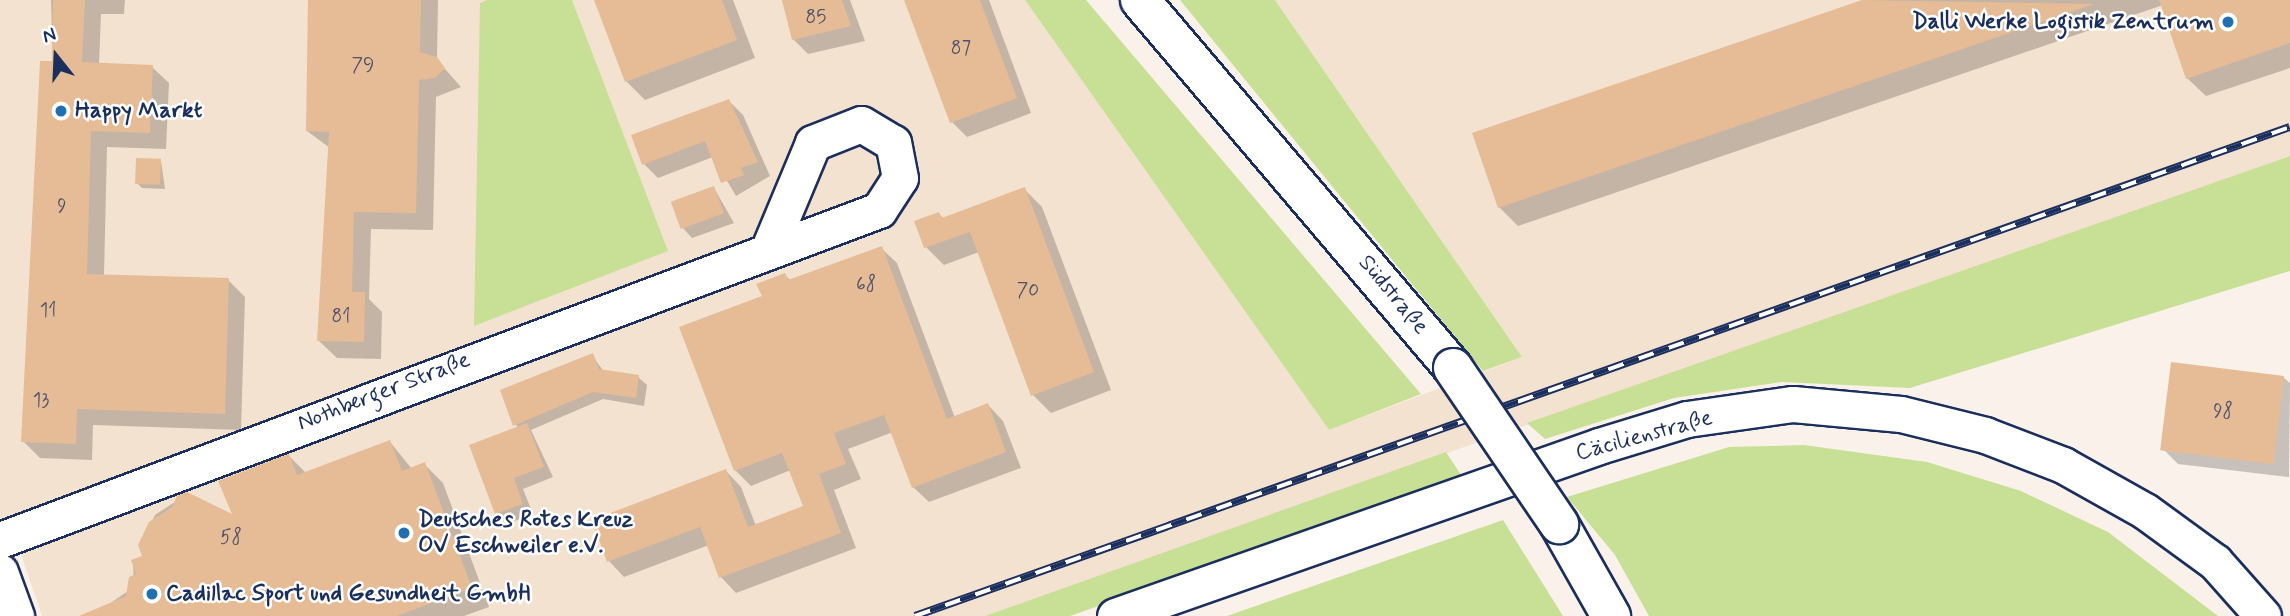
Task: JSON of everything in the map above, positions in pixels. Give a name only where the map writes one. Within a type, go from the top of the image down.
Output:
[{"type":"main road","name":"Südstraße","points":[[1140,0],[1453,368],[1559,524],[1611,616]]},
{"type":"street","name":"Nothberger Straße","points":[[0,540],[769,248]]},
{"type":"street","name":"Cäcilienstraße","points":[[1115,616],[1599,446],[1686,419],[1793,404],[1901,414],[1985,435],[2063,465],[2145,511],[2215,562],[2263,616]]},
{"type":"street","points":[[0,572],[16,616]]},
{"type":"shaded area","points":[[0,0],[1025,0],[1329,430],[1522,357],[1275,0],[2290,0],[2290,156],[985,616],[42,616],[12,528],[0,517]]},
{"type":"green space","points":[[487,0],[572,0],[668,251],[474,326],[480,3]]},
{"type":"green space","points":[[1025,0],[1086,0],[1421,394],[1329,430]]},
{"type":"green space","points":[[1180,0],[1275,0],[1522,357],[1483,371]]},
{"type":"green space","points":[[2290,156],[2290,271],[1910,388],[1782,382],[1674,398],[1545,439],[1527,423]]},
{"type":"green space","points":[[1804,445],[1927,462],[2021,491],[2108,532],[2218,616],[1649,616],[1615,555],[1567,497],[1729,447]]},
{"type":"green space","points":[[1446,452],[1463,478],[1070,616],[985,616]]},
{"type":"green space","points":[[1503,520],[1563,616],[1227,616]]},
{"type":"building","points":[[53,0],[85,0],[82,62],[153,65],[150,133],[91,131],[87,274],[229,278],[225,414],[77,409],[76,444],[21,442],[40,61],[52,61]]},
{"type":"building","points":[[308,0],[421,0],[420,52],[437,57],[445,68],[435,78],[419,80],[416,213],[354,212],[352,292],[365,292],[364,342],[317,341],[329,132],[306,131]]},
{"type":"building","points":[[594,0],[722,0],[737,40],[625,82]]},
{"type":"building","points":[[782,0],[842,0],[851,26],[792,40]]},
{"type":"building","points":[[904,0],[980,0],[1017,98],[950,123]]},
{"type":"building","points":[[1862,0],[2094,4],[1498,208],[1472,133]]},
{"type":"building","name":"Dalli Werke Logistik Zentrum","points":[[2159,0],[2290,0],[2290,43],[2186,79]]},
{"type":"building","points":[[729,99],[758,162],[741,168],[744,175],[721,183],[705,141],[642,165],[631,135]]},
{"type":"building","points":[[136,158],[161,159],[160,185],[135,184]]},
{"type":"building","points":[[714,186],[724,213],[681,229],[671,202]]},
{"type":"building","points":[[1025,187],[1094,372],[1031,396],[970,232],[924,248],[914,221],[939,212],[942,218]]},
{"type":"building","points":[[882,246],[947,419],[988,403],[1006,452],[912,488],[884,415],[834,433],[846,464],[819,474],[841,533],[719,578],[700,527],[607,562],[592,520],[726,469],[748,527],[803,506],[782,453],[734,471],[679,327],[762,296],[756,284],[785,273],[788,280]]},
{"type":"building","points":[[593,353],[599,369],[639,375],[636,398],[593,392],[513,426],[500,390]]},
{"type":"building","points":[[2171,362],[2284,376],[2273,464],[2160,450]]},
{"type":"building","points":[[527,423],[544,467],[514,478],[523,504],[495,514],[469,445]]},
{"type":"building","points":[[390,440],[402,471],[425,462],[472,588],[397,616],[79,616],[126,596],[129,577],[136,574],[131,560],[142,556],[138,545],[149,522],[172,507],[177,496],[187,492],[232,514],[218,481],[289,454],[297,475]]},
{"type":"railway","points":[[915,616],[2290,127]]},
{"type":"place","name":"Dalli Werke Logistik Zentrum","points":[[2228,22]]},
{"type":"place","name":"Happy Markt","points":[[61,111]]},
{"type":"place","name":"Deutsches Rotes Kreuz OV Eschweiler e.V.","points":[[404,533]]},
{"type":"place","name":"Cadillac Sport und Gesundheit GmbH","points":[[152,594]]}]
